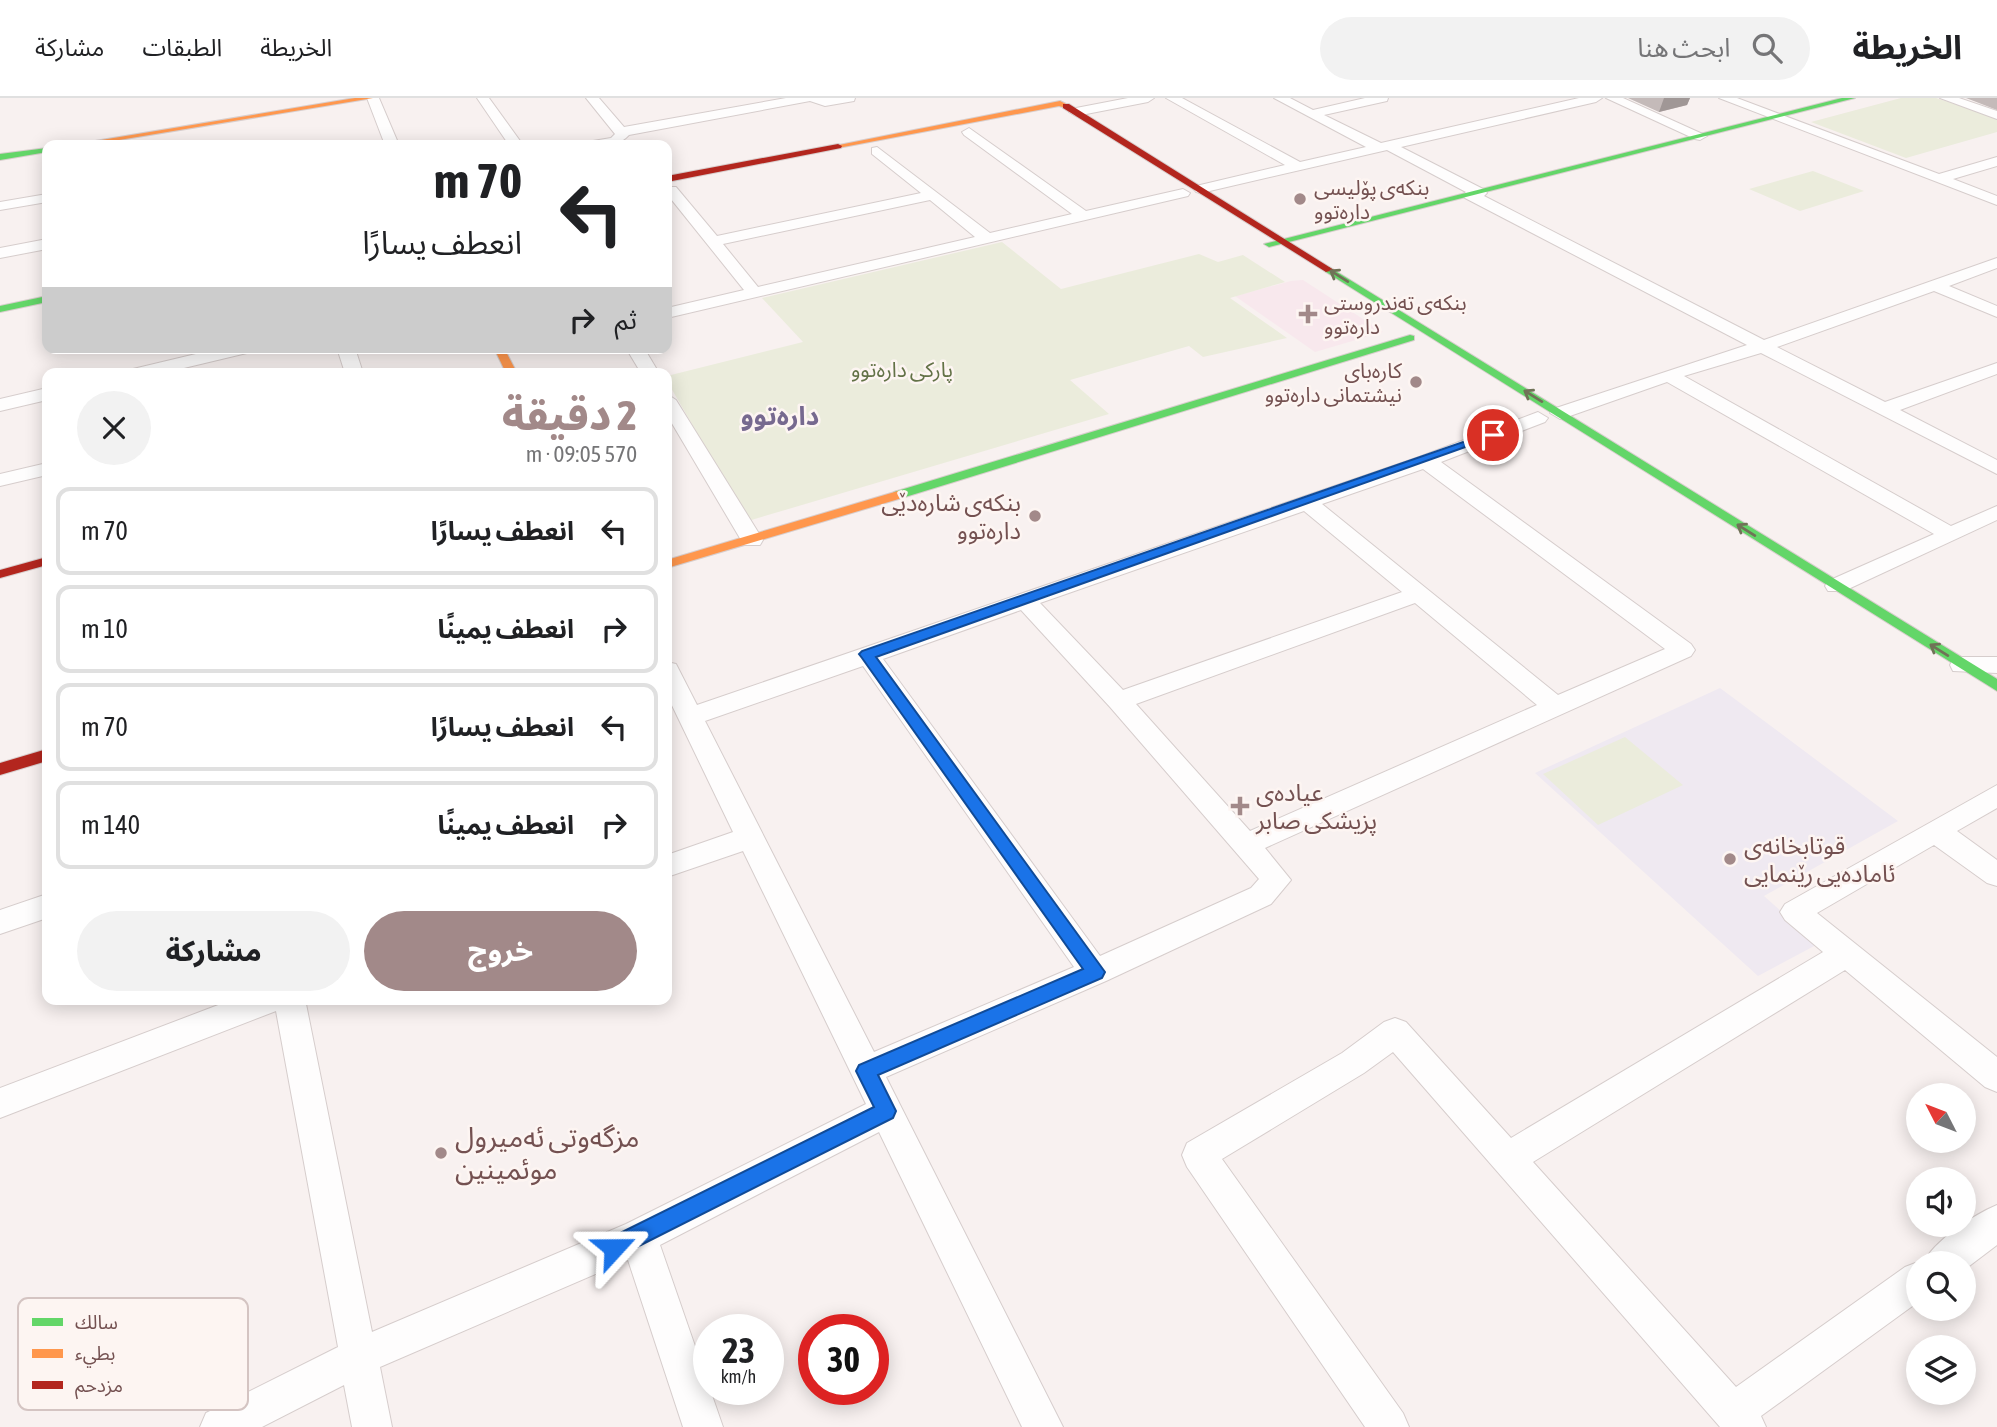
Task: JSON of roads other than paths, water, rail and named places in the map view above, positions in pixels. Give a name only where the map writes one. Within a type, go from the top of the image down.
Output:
[{"type":"street","points":[[106,140],[371,98],[386,140]]},
{"type":"street","points":[[483,98],[512,140]]},
{"type":"street","points":[[594,98],[624,138],[807,98]]},
{"type":"street","points":[[814,98],[825,102],[849,98]]},
{"type":"street","points":[[1076,112],[1148,98]]},
{"type":"street","points":[[1172,98],[1299,167]]},
{"type":"street","points":[[1280,98],[1384,147],[1997,468]]},
{"type":"street","points":[[1311,114],[1382,98]]},
{"type":"street","points":[[1201,189],[1596,98]]},
{"type":"street","points":[[1612,98],[1700,136]]},
{"type":"street","points":[[1725,98],[1997,201]]},
{"type":"street","points":[[1946,98],[1997,115]]},
{"type":"street","points":[[1265,245],[1844,99]]},
{"type":"street","points":[[1516,103],[1537,112]]},
{"type":"street","points":[[672,185],[877,151],[969,132],[1053,105]]},
{"type":"street","points":[[1053,105],[1183,193],[1282,241],[1538,418],[1656,493]]},
{"type":"street","points":[[672,185],[1053,105],[1076,112],[1201,189],[1265,245],[1417,335],[1560,413],[1997,687]]},
{"type":"street","points":[[969,132],[1085,216]]},
{"type":"street","points":[[0,157],[42,151]]},
{"type":"street","points":[[877,151],[988,239]]},
{"type":"street","points":[[1939,178],[1997,161]]},
{"type":"street","points":[[672,191],[754,292]]},
{"type":"street","points":[[672,312],[1183,193]]},
{"type":"street","points":[[712,242],[932,195]]},
{"type":"street","points":[[0,206],[42,199]]},
{"type":"street","points":[[0,253],[42,245]]},
{"type":"street","points":[[1560,413],[1668,375],[1764,346],[1997,264]]},
{"type":"street","points":[[1936,286],[1997,312]]},
{"type":"street","points":[[0,309],[42,300]]},
{"type":"street","points":[[0,320],[42,312]]},
{"type":"street","points":[[672,563],[1417,335]]},
{"type":"street","points":[[197,366],[229,354]]},
{"type":"street","points":[[1885,409],[1997,368]]},
{"type":"street","points":[[1668,375],[1951,536]]},
{"type":"street","points":[[0,405],[42,395]]},
{"type":"street","points":[[672,408],[752,540]]},
{"type":"street","points":[[690,717],[1426,461],[1538,418]]},
{"type":"street","points":[[1245,845],[1683,650],[1426,461]]},
{"type":"street","points":[[0,481],[42,470]]},
{"type":"street","points":[[1305,501],[1416,595],[1555,706]]},
{"type":"street","points":[[1836,586],[1951,536],[1997,512]]},
{"type":"street","points":[[0,574],[42,562]]},
{"type":"street","points":[[1119,701],[1416,595]]},
{"type":"street","points":[[866,1071],[1095,972],[1261,896],[1277,880],[1119,701],[1023,599]]},
{"type":"street","points":[[867,654],[1095,972]]},
{"type":"street","points":[[1962,665],[1997,665]]},
{"type":"street","points":[[672,680],[1043,1427]]},
{"type":"street","points":[[0,769],[42,756]]},
{"type":"street","points":[[1997,795],[1795,912],[1997,1077]]},
{"type":"street","points":[[1936,831],[1997,875]]},
{"type":"street","points":[[672,864],[750,837]]},
{"type":"street","points":[[0,922],[42,908]]},
{"type":"street","points":[[1509,1158],[1846,954]]},
{"type":"street","points":[[0,1103],[255,1005]]},
{"type":"street","points":[[290,1005],[372,1427]]},
{"type":"street","points":[[1388,1427],[1199,1154],[1284,1101],[1353,1063],[1395,1032],[1740,1420],[1906,1289]]},
{"type":"street","points":[[220,1427],[359,1357],[639,1237],[886,1111]]},
{"type":"street","points":[[1959,1251],[1997,1223]]},
{"type":"street","points":[[639,1237],[703,1427]]},
{"type":"place","name":"بنکەی پۆلیسی دارەتوو","points":[[1300,199]]},
{"type":"place","name":"بنکەی تەندروستی دارەتوو","points":[[1308,314]]},
{"type":"place","name":"کارەبای نیشتمانی دارەتوو","points":[[1416,382]]},
{"type":"place","name":"بنکەی شارەدێی دارەتوو","points":[[1035,516]]},
{"type":"place","name":"عیادەی پزیشکی صابر","points":[[1240,806]]},
{"type":"place","name":"قوتابخانەی ئامادەیی رێنمایی","points":[[1730,859]]},
{"type":"place","name":"مزگەوتی ئەمیرول موئمینین","points":[[441,1153]]},
{"type":"district","name":"دارەتوو","points":[[780,416]]},
{"type":"park label","name":"پارکی دارەتوو","points":[[902,369]]}]
